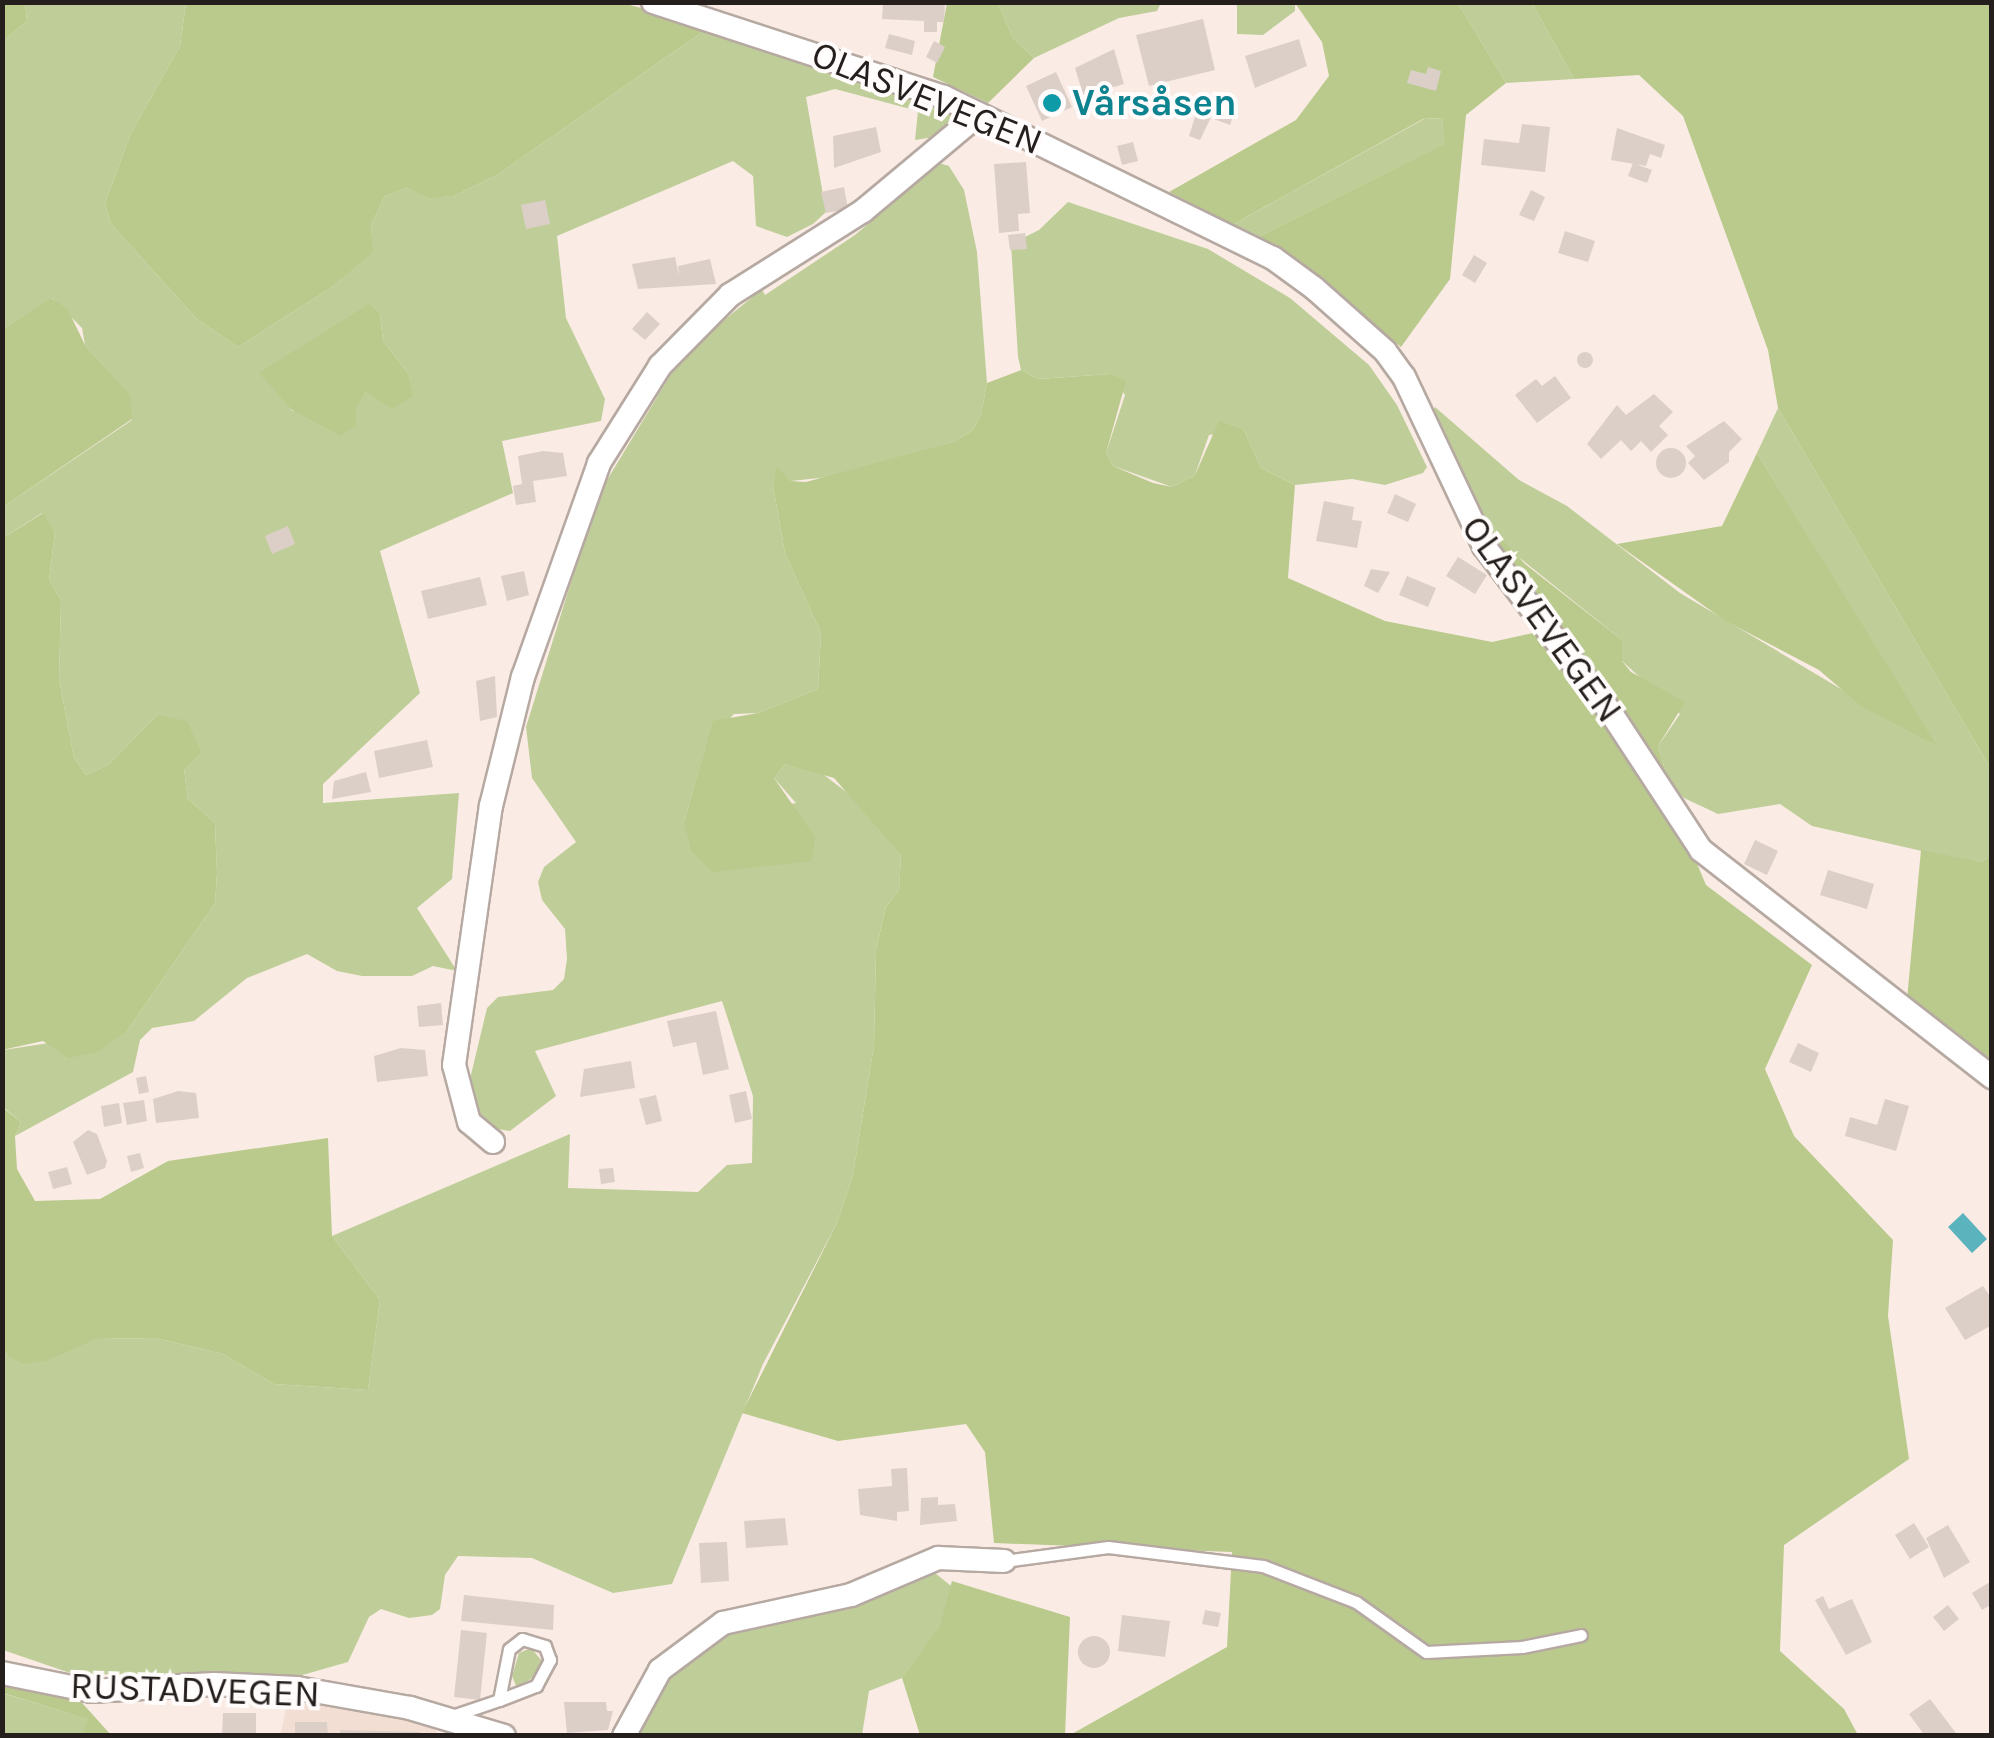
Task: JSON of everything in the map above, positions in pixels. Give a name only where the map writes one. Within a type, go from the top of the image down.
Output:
[{"type":"street","name":"OLASVEVEGEN","points":[[654,2],[891,77],[980,114],[1273,258],[1385,351],[1421,410],[1484,546],[1611,713],[1700,850],[1992,1077]]},
{"type":"street","points":[[493,1142],[469,1122],[454,1065],[491,806],[523,677],[599,464],[660,366],[730,296],[863,211],[980,114]]},
{"type":"street","points":[[624,1736],[660,1670],[723,1623],[851,1595],[938,1558],[1004,1560]]},
{"type":"street","name":"RUSTADVEGEN","points":[[2,1673],[91,1691],[297,1688],[448,1717],[504,1736]]},
{"type":"lane","points":[[1966,1058],[1992,1053]]},
{"type":"lane","points":[[1004,1560],[1108,1547],[1263,1566],[1356,1602],[1426,1652],[1522,1647],[1582,1635]]},
{"type":"lane","points":[[448,1717],[499,1700],[546,1676],[545,1646],[522,1639],[510,1650],[499,1700]]},
{"type":"shaded area","points":[[289,1695],[437,1723],[436,1735],[280,1736]]},
{"type":"green space","points":[[3,2],[25,3],[27,21],[3,41]]},
{"type":"green space","points":[[25,3],[186,3],[180,46],[131,133],[105,203],[111,224],[197,319],[238,347],[332,287],[372,252],[371,225],[385,196],[407,188],[430,197],[454,196],[497,175],[711,26],[949,110],[954,125],[941,136],[915,140],[918,111],[835,89],[806,97],[826,212],[813,224],[787,237],[756,226],[753,176],[733,161],[557,236],[566,318],[605,399],[601,421],[502,441],[513,493],[380,551],[420,693],[323,784],[323,803],[459,793],[452,879],[417,908],[457,971],[433,966],[412,976],[362,976],[337,971],[307,954],[247,978],[194,1021],[152,1028],[140,1040],[133,1072],[15,1136],[21,1122],[3,1107],[3,1050],[127,1031],[215,903],[217,873],[215,823],[188,799],[184,769],[157,715],[108,765],[86,775],[74,758],[59,679],[61,600],[49,580],[55,532],[42,513],[3,538],[3,507],[132,420],[110,373],[85,345],[82,328],[52,298],[3,329],[3,41],[27,21]],"holes":[[[380,314],[383,341],[407,372],[379,395],[366,392],[355,406],[292,411],[282,393]]]},
{"type":"green space","points":[[186,3],[622,3],[711,26],[497,175],[454,196],[430,198],[407,188],[385,196],[371,225],[373,252],[332,287],[238,347],[197,319],[111,224],[105,203],[131,133],[180,46]]},
{"type":"green space","points":[[947,3],[998,3],[1013,38],[1034,58],[988,103],[933,77]]},
{"type":"green space","points":[[998,3],[1161,3],[1157,11],[1119,18],[1034,58],[1013,38]]},
{"type":"green space","points":[[1237,3],[1295,3],[1295,11],[1263,35],[1237,34]]},
{"type":"green space","points":[[1295,3],[1458,3],[1506,83],[1466,115],[1450,279],[1401,347],[1292,258],[1256,238],[1445,144],[1442,118],[1423,119],[1232,225],[1169,192],[1296,120],[1329,76],[1322,42]]},
{"type":"green space","points":[[1458,3],[1532,3],[1574,79],[1506,83]]},
{"type":"green space","points":[[1532,3],[1991,3],[1991,769],[1778,408],[1768,350],[1683,116],[1639,75],[1574,79]]},
{"type":"green space","points":[[1442,118],[1446,144],[1256,238],[1232,225],[1424,119]]},
{"type":"green space","points":[[939,163],[949,166],[964,190],[977,252],[987,383],[981,415],[972,431],[953,442],[838,476],[791,481],[778,469],[773,486],[785,553],[821,633],[818,689],[758,713],[734,714],[707,743],[684,822],[796,803],[774,778],[785,764],[815,768],[862,804],[901,855],[899,890],[886,907],[876,950],[874,1045],[853,1175],[837,1223],[763,1364],[672,1584],[613,1593],[532,1558],[458,1556],[445,1575],[440,1609],[432,1615],[409,1618],[381,1609],[369,1617],[348,1662],[299,1676],[73,1674],[3,1650],[2,1346],[8,1356],[96,1339],[156,1338],[223,1354],[274,1384],[368,1390],[380,1300],[332,1236],[570,1134],[568,1188],[698,1192],[727,1165],[752,1163],[753,1096],[722,1001],[535,1051],[556,1096],[510,1131],[490,1128],[473,1103],[470,1079],[487,1008],[498,997],[553,990],[564,979],[567,959],[565,929],[542,900],[538,882],[544,867],[576,842],[532,778],[526,727],[598,495],[683,354],[762,289],[765,295],[855,235]]},
{"type":"green space","points":[[1068,202],[1208,249],[1290,298],[1369,365],[1397,405],[1427,467],[1423,473],[1385,485],[1352,479],[1295,485],[1261,468],[1244,430],[1209,435],[1195,475],[1172,487],[1113,466],[1106,453],[1125,395],[1110,374],[1038,379],[1021,370],[1018,357],[1011,244],[1039,230]]},
{"type":"green space","points":[[51,298],[67,308],[85,345],[130,395],[132,419],[3,507],[3,329]]},
{"type":"green space","points":[[369,304],[380,314],[383,341],[407,372],[413,396],[392,409],[366,392],[356,407],[356,425],[341,436],[292,410],[259,373]]},
{"type":"green space","points":[[1021,370],[1038,379],[1110,374],[1126,381],[1106,453],[1113,466],[1153,483],[1172,487],[1195,475],[1219,421],[1244,430],[1261,468],[1295,485],[1288,578],[1385,621],[1492,642],[1542,631],[1690,847],[1706,885],[1812,965],[1765,1069],[1794,1136],[1893,1240],[1888,1316],[1909,1459],[1784,1545],[1780,1651],[1844,1709],[1858,1735],[1070,1735],[1227,1647],[1232,1552],[994,1543],[985,1452],[966,1424],[838,1441],[742,1413],[837,1223],[853,1175],[874,1045],[876,950],[886,907],[899,890],[901,855],[834,778],[785,764],[774,778],[815,837],[812,861],[712,872],[691,850],[684,822],[713,721],[758,713],[818,689],[821,633],[785,553],[773,486],[777,467],[791,481],[806,482],[953,442],[972,431],[981,415],[987,383]]},
{"type":"green space","points":[[1435,407],[1519,480],[1567,506],[1680,593],[1935,745],[1757,453],[1778,408],[1991,769],[1991,856],[1980,862],[1957,859],[1812,826],[1780,804],[1718,814],[1684,798],[1669,783],[1658,746],[1680,714],[1622,661],[1622,640],[1506,547],[1462,485],[1430,415]]},
{"type":"green space","points":[[1757,453],[1937,746],[1861,706],[1819,670],[1724,620],[1617,544],[1722,526]]},
{"type":"green space","points":[[43,513],[55,532],[49,580],[61,600],[59,679],[74,758],[86,775],[108,765],[157,715],[187,721],[201,752],[184,769],[188,799],[215,823],[215,903],[127,1031],[98,1052],[68,1058],[43,1041],[2,1050],[3,538]]},
{"type":"green space","points":[[1486,522],[1525,564],[1622,640],[1622,661],[1631,672],[1685,702],[1658,746],[1669,783],[1513,573]]},
{"type":"green space","points":[[1921,850],[1980,862],[1991,856],[1991,1061],[1907,999]]},
{"type":"green space","points":[[2,1107],[21,1122],[15,1136],[17,1169],[35,1201],[100,1199],[168,1161],[328,1138],[332,1236],[380,1300],[368,1390],[274,1384],[223,1354],[156,1338],[96,1339],[46,1361],[23,1364],[8,1356],[2,1346]]},
{"type":"green space","points":[[931,1570],[955,1589],[941,1626],[902,1678],[869,1691],[862,1735],[638,1735],[671,1667],[722,1631]]},
{"type":"green space","points":[[952,1581],[1070,1617],[1065,1735],[920,1735],[902,1678],[940,1626]]},
{"type":"green space","points":[[531,1648],[542,1661],[540,1673],[517,1688],[512,1676],[519,1653]]},
{"type":"green space","points":[[2,1678],[75,1695],[111,1735],[82,1735],[88,1719],[3,1693]]},
{"type":"green space","points":[[2,1693],[89,1719],[82,1735],[3,1735]]},
{"type":"water","points":[[1963,1213],[1987,1239],[1972,1253],[1948,1227]]},
{"type":"building","points":[[883,2],[945,2],[944,22],[937,22],[937,32],[924,32],[924,21],[882,19]]},
{"type":"building","points":[[1203,19],[1215,70],[1149,86],[1136,35]]},
{"type":"building","points":[[889,34],[915,41],[912,55],[885,48]]},
{"type":"building","points":[[1299,39],[1307,66],[1255,88],[1245,56]]},
{"type":"building","points":[[934,41],[945,47],[937,63],[926,57]]},
{"type":"building","points":[[1114,49],[1124,84],[1097,92],[1100,103],[1087,107],[1075,68]]},
{"type":"building","points":[[1428,67],[1441,71],[1436,91],[1407,83],[1411,70],[1426,74]]},
{"type":"building","name":"Vårsåsen","points":[[1056,72],[1072,107],[1042,121],[1026,86]]},
{"type":"building","points":[[1202,94],[1219,101],[1200,140],[1189,136]]},
{"type":"building","points":[[1223,99],[1237,105],[1230,125],[1214,119]]},
{"type":"building","points":[[1522,124],[1550,127],[1545,172],[1481,165],[1484,139],[1519,143]]},
{"type":"building","points":[[876,127],[881,152],[834,168],[833,136]]},
{"type":"building","points":[[1617,128],[1665,145],[1661,158],[1650,154],[1646,166],[1611,160]]},
{"type":"building","points":[[1133,142],[1138,161],[1122,165],[1117,146]]},
{"type":"building","points":[[1026,162],[1030,213],[1018,214],[1019,231],[999,233],[994,164]]},
{"type":"building","points":[[1633,163],[1652,170],[1647,183],[1628,176]]},
{"type":"building","points":[[844,187],[848,209],[826,213],[821,192]]},
{"type":"building","points":[[1531,190],[1545,197],[1534,221],[1519,215]]},
{"type":"building","points":[[545,200],[550,224],[526,229],[521,205]]},
{"type":"building","points":[[1565,231],[1595,241],[1588,262],[1558,253]]},
{"type":"building","points":[[1025,233],[1027,249],[1010,250],[1008,235]]},
{"type":"building","points":[[1474,255],[1487,263],[1475,283],[1462,275]]},
{"type":"building","points":[[675,257],[679,276],[678,266],[710,259],[716,284],[638,289],[632,264]]},
{"type":"building","points":[[647,312],[660,324],[645,340],[632,329]]},
{"type":"building","points":[[1585,352],[1593,360],[1585,368],[1577,360]]},
{"type":"building","points":[[1555,376],[1571,398],[1537,423],[1515,395],[1536,379],[1542,386]]},
{"type":"building","points":[[1654,394],[1673,412],[1659,426],[1668,435],[1651,452],[1641,441],[1631,451],[1621,440],[1601,459],[1587,444],[1617,405],[1626,415]]},
{"type":"building","points":[[1724,421],[1742,439],[1729,452],[1729,462],[1704,480],[1688,463],[1695,456],[1686,446]]},
{"type":"building","points":[[1671,448],[1682,452],[1686,463],[1682,474],[1671,478],[1660,474],[1656,463],[1660,452]]},
{"type":"building","points":[[543,451],[563,453],[567,476],[533,481],[536,502],[516,505],[513,486],[522,484],[518,456]]},
{"type":"building","points":[[1395,494],[1416,504],[1408,522],[1387,513]]},
{"type":"building","points":[[1324,501],[1354,507],[1352,520],[1362,521],[1357,548],[1316,541]]},
{"type":"building","points":[[288,526],[295,544],[272,554],[265,536]]},
{"type":"building","points":[[1458,557],[1487,575],[1475,594],[1446,576]]},
{"type":"building","points":[[1371,569],[1390,572],[1378,593],[1364,586]]},
{"type":"building","points":[[524,571],[529,595],[507,601],[501,576]]},
{"type":"building","points":[[1407,576],[1436,588],[1428,607],[1399,595]]},
{"type":"building","points":[[480,577],[487,605],[428,619],[421,591]]},
{"type":"building","points":[[495,676],[497,717],[480,721],[476,681]]},
{"type":"building","points":[[427,740],[433,767],[379,778],[374,751]]},
{"type":"building","points":[[366,772],[371,792],[332,799],[334,781]]},
{"type":"building","points":[[1755,840],[1778,851],[1767,875],[1744,864]]},
{"type":"building","points":[[1828,870],[1874,884],[1867,909],[1820,895]]},
{"type":"building","points":[[441,1003],[443,1025],[419,1027],[417,1006]]},
{"type":"building","points":[[716,1011],[729,1069],[703,1075],[696,1042],[673,1047],[667,1021]]},
{"type":"building","points":[[1798,1043],[1819,1053],[1811,1072],[1789,1062]]},
{"type":"building","points":[[401,1048],[425,1050],[428,1076],[377,1082],[374,1056]]},
{"type":"building","points":[[631,1061],[635,1088],[580,1097],[584,1069]]},
{"type":"building","points":[[146,1076],[149,1092],[139,1094],[136,1078]]},
{"type":"building","points":[[178,1091],[196,1093],[199,1118],[156,1123],[153,1099]]},
{"type":"building","points":[[746,1091],[752,1119],[735,1123],[729,1095]]},
{"type":"building","points":[[656,1095],[662,1121],[646,1125],[639,1099]]},
{"type":"building","points":[[1885,1099],[1909,1106],[1896,1151],[1845,1136],[1850,1117],[1877,1125]]},
{"type":"building","points":[[144,1100],[147,1121],[127,1125],[123,1103]]},
{"type":"building","points":[[119,1103],[122,1123],[104,1127],[101,1106]]},
{"type":"building","points":[[88,1130],[97,1134],[107,1161],[105,1168],[87,1175],[73,1142]]},
{"type":"building","points":[[140,1153],[144,1168],[131,1172],[127,1156]]},
{"type":"building","points":[[67,1167],[72,1184],[53,1189],[48,1172]]},
{"type":"building","points":[[613,1168],[615,1182],[601,1184],[599,1169]]},
{"type":"building","points":[[1983,1286],[1992,1299],[1992,1325],[1965,1340],[1945,1308]]},
{"type":"building","points":[[907,1468],[909,1511],[897,1512],[897,1521],[860,1515],[858,1489],[892,1486],[891,1469]]},
{"type":"building","points":[[938,1497],[938,1505],[955,1504],[957,1521],[920,1525],[921,1498]]},
{"type":"building","points":[[785,1518],[788,1545],[746,1548],[744,1521]]},
{"type":"building","points":[[1914,1523],[1929,1547],[1910,1559],[1895,1535]]},
{"type":"building","points":[[1948,1525],[1970,1562],[1944,1578],[1926,1538]]},
{"type":"building","points":[[727,1542],[729,1581],[701,1583],[699,1543]]},
{"type":"building","points":[[1990,1582],[1992,1604],[1982,1610],[1972,1593]]},
{"type":"building","points":[[464,1595],[554,1605],[553,1630],[461,1621]]},
{"type":"building","points":[[1823,1596],[1829,1609],[1852,1599],[1872,1642],[1846,1655],[1815,1600]]},
{"type":"building","points":[[1948,1605],[1959,1619],[1944,1631],[1933,1617]]},
{"type":"building","points":[[1205,1610],[1221,1613],[1218,1627],[1202,1624]]},
{"type":"building","points":[[1122,1615],[1170,1621],[1165,1657],[1118,1651]]},
{"type":"building","points":[[461,1630],[487,1633],[480,1700],[454,1697]]},
{"type":"building","points":[[1094,1636],[1105,1641],[1110,1652],[1105,1663],[1094,1668],[1083,1663],[1078,1652],[1083,1641]]},
{"type":"building","points":[[1930,1699],[1956,1733],[1953,1736],[1925,1736],[1909,1714]]},
{"type":"building","points":[[564,1702],[606,1702],[607,1711],[613,1711],[608,1730],[567,1733]]},
{"type":"building","points":[[223,1713],[256,1713],[256,1736],[222,1736]]},
{"type":"building","points":[[295,1722],[327,1722],[328,1736],[295,1736]]},
{"type":"building","points":[[340,1730],[420,1732],[420,1736],[340,1736]]},
{"type":"place","name":"Vårsåsen","points":[[1052,103]]}]
